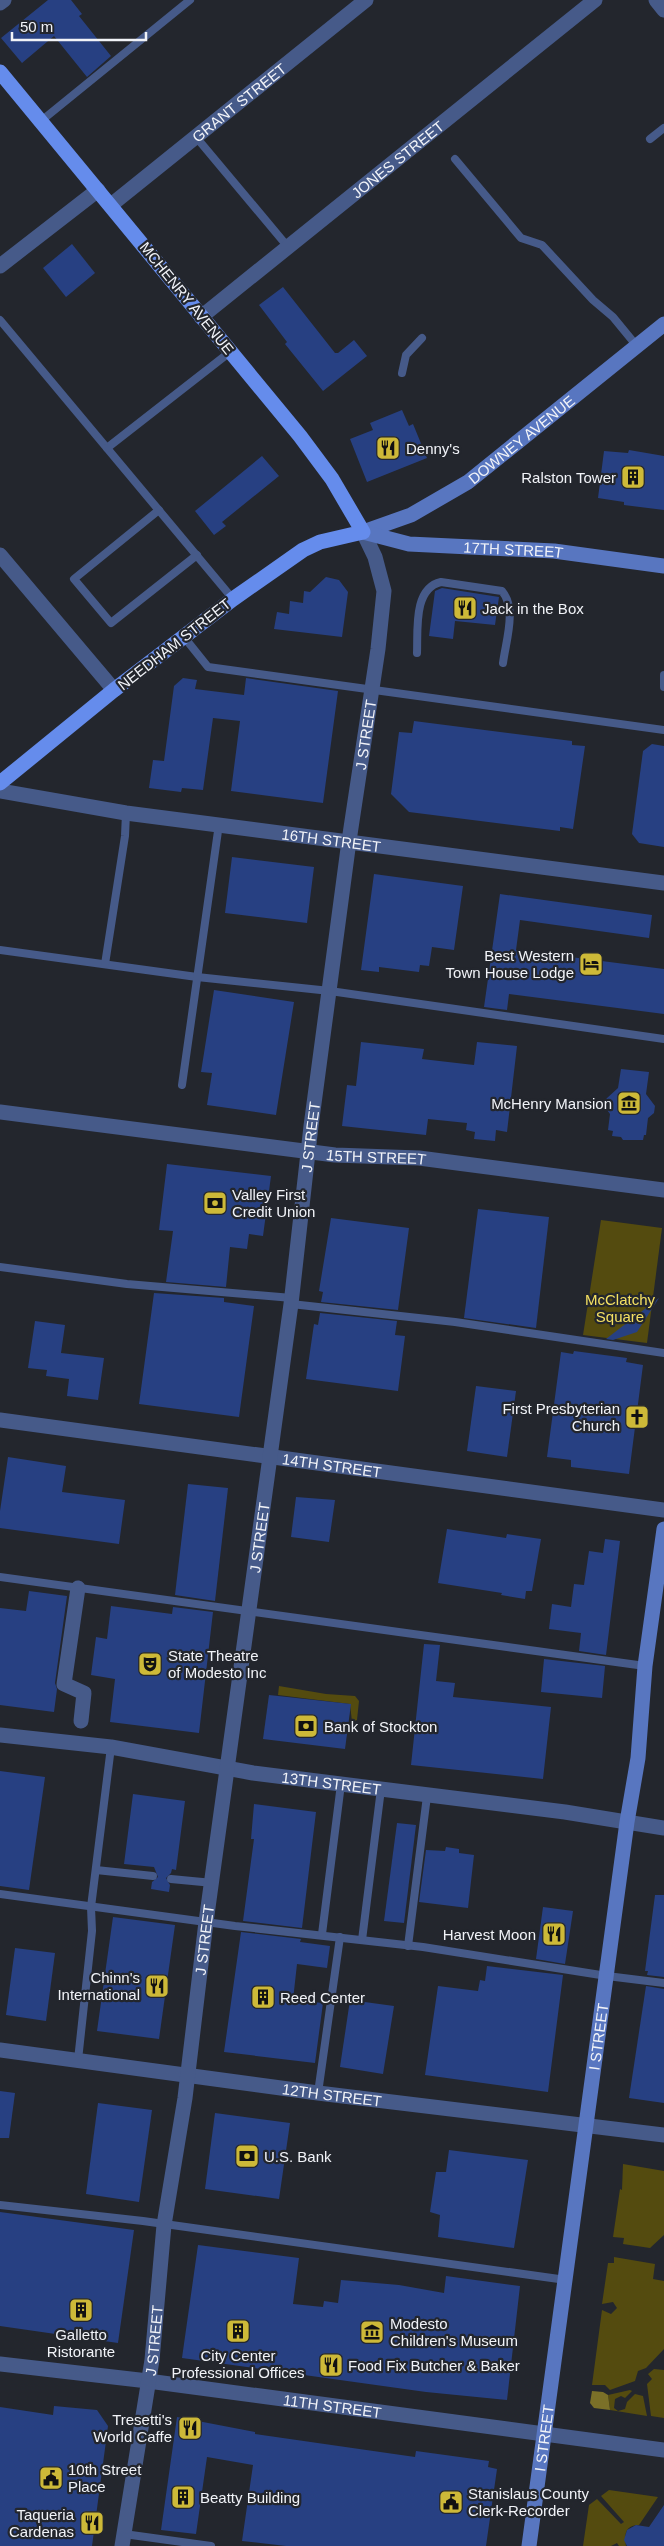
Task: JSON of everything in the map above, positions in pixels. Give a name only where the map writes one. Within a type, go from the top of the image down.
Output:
[{"type":"main road","name":"MCHENRY AVENUE","points":[[0,72],[111,205],[332,479],[363,532]]},
{"type":"main road","name":"NEEDHAM STREET","points":[[0,782],[114,690],[233,599],[304,550],[320,542],[363,532]]},
{"type":"street","points":[[0,3],[4,0]]},
{"type":"street","name":"GRANT STREET","points":[[111,205],[366,0]]},
{"type":"street","name":"JONES STREET","points":[[202,317],[594,0]]},
{"type":"street","points":[[656,0],[664,10]]},
{"type":"street","points":[[0,266],[98,190]]},
{"type":"street","name":"DOWNEY AVENUE","points":[[363,532],[411,515],[468,482],[664,324]]},
{"type":"street","name":"17TH STREET","points":[[363,532],[409,544],[554,551],[664,566]]},
{"type":"street","name":"J STREET","points":[[123,2540],[148,2381],[164,2225],[188,2074],[206,1922],[213,1883],[291,1301],[308,1151],[348,841],[372,689],[384,591],[375,557],[363,532]]},
{"type":"street","points":[[0,556],[114,690]]},
{"type":"street","name":"16TH STREET","points":[[0,791],[126,813],[664,883]]},
{"type":"street","name":"15TH STREET","points":[[0,1112],[335,1155],[419,1158],[664,1190]]},
{"type":"street","name":"14TH STREET","points":[[0,1420],[270,1455],[361,1471],[432,1478],[664,1510]]},
{"type":"street","name":"I STREET","points":[[529,2546],[546,2436],[627,1822],[638,1758],[645,1666],[664,1529]]},
{"type":"street","points":[[78,1588],[64,1684],[84,1693],[81,1721]]},
{"type":"street","name":"13TH STREET","points":[[0,1735],[111,1747],[253,1773],[565,1812],[664,1828]]},
{"type":"street","name":"12TH STREET","points":[[0,2050],[664,2135]]},
{"type":"street","name":"11TH STREET","points":[[0,2364],[148,2381],[546,2436],[664,2450]]},
{"type":"lane","points":[[41,121],[190,0]]},
{"type":"lane","points":[[650,139],[664,128]]},
{"type":"lane","points":[[196,137],[288,248]]},
{"type":"lane","points":[[455,159],[521,238],[542,245],[587,295],[613,317],[636,345]]},
{"type":"lane","points":[[0,320],[233,599]]},
{"type":"lane","points":[[402,373],[406,355],[422,338]]},
{"type":"lane","points":[[107,448],[230,352]]},
{"type":"lane","points":[[159,510],[74,578],[111,623],[196,555]]},
{"type":"lane","points":[[417,653],[420,610],[424,594],[432,584],[441,582],[502,591],[509,600],[510,608],[503,662]]},
{"type":"lane","points":[[184,637],[208,667],[664,730]]},
{"type":"lane","points":[[664,676],[664,687]]},
{"type":"lane","points":[[105,964],[125,836],[126,813]]},
{"type":"lane","points":[[182,1085],[218,824]]},
{"type":"lane","points":[[0,950],[197,977],[330,991],[664,1039]]},
{"type":"lane","points":[[0,1267],[128,1284],[291,1301],[455,1322],[664,1354]]},
{"type":"lane","points":[[0,1577],[645,1666]]},
{"type":"lane","points":[[78,2060],[92,1931],[92,1907],[111,1747]]},
{"type":"lane","points":[[322,1934],[341,1784]]},
{"type":"lane","points":[[362,1940],[381,1789]]},
{"type":"lane","points":[[408,1946],[427,1796]]},
{"type":"lane","points":[[96,1870],[153,1876]]},
{"type":"lane","points":[[171,1879],[213,1883]]},
{"type":"lane","points":[[0,1894],[206,1922],[322,1934],[664,1983]]},
{"type":"lane","points":[[318,2092],[340,1937]]},
{"type":"lane","points":[[0,2205],[164,2225],[566,2280]]},
{"type":"lane","points":[[123,2540],[211,2546]]},
{"type":"green space","name":"McClatchy Square","points":[[601,1220],[662,1228],[647,1343],[583,1335]]},
{"type":"green space","points":[[279,1686],[326,1694],[355,1696],[359,1701],[357,1720],[352,1722],[350,1704],[278,1695]]},
{"type":"green space","points":[[623,2164],[664,2171],[664,2235],[650,2248],[623,2244],[624,2238],[613,2237],[620,2189],[622,2190]]},
{"type":"green space","points":[[614,2257],[655,2264],[653,2279],[664,2281],[664,2349],[646,2368],[638,2371],[635,2381],[610,2390],[605,2385],[592,2385],[602,2310],[611,2314],[617,2308],[613,2302],[602,2304],[608,2263],[614,2263]]},
{"type":"green space","points":[[654,2369],[664,2370],[664,2418],[651,2416],[647,2384],[652,2379],[648,2374]]},
{"type":"green space","points":[[632,2391],[625,2398],[621,2396],[615,2399],[614,2408],[618,2411],[625,2409],[627,2402],[635,2394],[643,2396],[647,2416],[610,2410],[608,2395]]},
{"type":"green space","points":[[609,2490],[658,2497],[639,2525],[634,2525],[626,2531],[626,2546],[619,2546],[617,2543],[611,2546],[583,2546],[589,2505],[597,2499],[621,2524],[624,2522],[601,2496]]},
{"type":"shaded area","points":[[592,2391],[603,2392],[608,2395],[610,2410],[594,2408],[590,2403]]},
{"type":"building","points":[[48,0],[71,0],[82,14],[79,16],[111,56],[87,77],[54,36],[22,63],[1,38]]},
{"type":"building","points":[[72,244],[95,273],[66,297],[43,268]]},
{"type":"building","points":[[283,287],[335,353],[338,353],[354,340],[367,356],[323,391],[285,344],[287,342],[259,305]]},
{"type":"building","name":"Denny's","points":[[402,410],[409,426],[413,424],[427,458],[367,482],[350,439],[373,430],[370,423]]},
{"type":"building","name":"Ralston Tower","points":[[629,450],[664,456],[664,510],[624,505],[624,502],[598,498],[604,451],[628,453]]},
{"type":"building","points":[[262,456],[279,476],[222,522],[226,526],[214,535],[195,511]]},
{"type":"building","points":[[326,577],[339,580],[348,592],[342,637],[274,629],[277,612],[289,614],[290,601],[303,603],[304,591],[310,592]]},
{"type":"building","name":"Jack in the Box","points":[[442,588],[499,597],[495,625],[455,621],[453,639],[429,636],[435,591]]},
{"type":"building","points":[[183,678],[197,680],[195,689],[244,695],[246,678],[338,691],[323,803],[231,791],[240,721],[213,718],[203,790],[182,788],[181,792],[149,788],[153,760],[164,761],[174,686]]},
{"type":"building","points":[[414,721],[572,741],[572,745],[585,746],[573,829],[560,827],[560,831],[409,812],[391,794],[399,732],[412,733]]},
{"type":"building","points":[[652,744],[664,746],[664,847],[639,843],[632,834],[643,751]]},
{"type":"building","points":[[232,857],[314,867],[307,923],[225,913]]},
{"type":"building","points":[[374,874],[463,886],[454,950],[432,947],[429,966],[420,965],[419,972],[379,967],[379,972],[361,970]]},
{"type":"building","points":[[500,894],[652,915],[649,938],[520,920],[516,950],[664,969],[664,1014],[509,994],[507,1010],[484,1007]]},
{"type":"building","points":[[214,990],[294,1002],[276,1115],[207,1105],[212,1073],[201,1072]]},
{"type":"building","points":[[361,1042],[424,1049],[422,1059],[474,1065],[477,1042],[517,1046],[507,1132],[496,1130],[495,1141],[474,1139],[475,1132],[466,1130],[467,1123],[428,1119],[426,1135],[342,1126],[347,1085],[356,1086]]},
{"type":"building","name":"McHenry Mansion","points":[[621,1069],[649,1072],[646,1094],[655,1106],[654,1113],[648,1118],[646,1135],[644,1135],[643,1140],[623,1140],[621,1137],[612,1136],[613,1131],[608,1130],[610,1114],[605,1107],[606,1099],[618,1088]]},
{"type":"building","name":"Valley First Credit Union","points":[[167,1164],[271,1176],[263,1236],[249,1234],[247,1249],[230,1247],[226,1287],[166,1282],[173,1231],[159,1230]]},
{"type":"building","points":[[478,1209],[549,1217],[536,1328],[464,1318]]},
{"type":"building","points":[[331,1218],[409,1228],[398,1310],[321,1302],[323,1292],[319,1291]]},
{"type":"building","points":[[154,1293],[224,1298],[224,1302],[254,1306],[239,1417],[139,1404]]},
{"type":"building","points":[[659,1298],[637,1332],[613,1340],[606,1339]]},
{"type":"building","points":[[320,1313],[397,1321],[395,1335],[405,1336],[398,1391],[306,1379],[314,1324],[318,1325]]},
{"type":"building","points":[[35,1321],[65,1325],[61,1353],[104,1358],[98,1400],[67,1396],[69,1379],[46,1376],[47,1370],[28,1368]]},
{"type":"building","points":[[574,1351],[627,1358],[626,1362],[643,1365],[629,1474],[571,1467],[571,1460],[547,1457],[561,1352],[573,1354]]},
{"type":"building","points":[[476,1386],[516,1391],[507,1457],[467,1451]]},
{"type":"building","points":[[8,1457],[66,1466],[62,1492],[125,1500],[119,1544],[0,1528],[0,1511]]},
{"type":"building","points":[[188,1484],[228,1488],[215,1601],[175,1595]]},
{"type":"building","points":[[296,1497],[335,1500],[329,1542],[291,1537]]},
{"type":"building","points":[[447,1529],[506,1538],[507,1534],[541,1539],[532,1591],[526,1591],[525,1599],[501,1595],[502,1593],[438,1583]]},
{"type":"building","points":[[605,1539],[620,1541],[606,1655],[579,1651],[581,1633],[549,1629],[552,1604],[571,1607],[574,1584],[584,1585],[589,1551],[603,1553]]},
{"type":"building","points":[[29,1591],[67,1596],[55,1683],[57,1689],[54,1712],[0,1705],[0,1608],[26,1611]]},
{"type":"building","points":[[111,1606],[172,1614],[173,1607],[213,1612],[199,1733],[110,1722],[115,1679],[91,1675],[96,1637],[107,1639]]},
{"type":"building","points":[[424,1644],[440,1645],[436,1681],[455,1683],[453,1697],[551,1707],[543,1779],[411,1765]]},
{"type":"building","points":[[544,1659],[605,1666],[602,1698],[541,1692]]},
{"type":"building","name":"Bank of Stockton","points":[[269,1695],[351,1704],[345,1749],[263,1739]]},
{"type":"building","points":[[0,1771],[45,1777],[29,1890],[0,1886]]},
{"type":"building","points":[[133,1794],[185,1801],[176,1870],[172,1869],[166,1878],[170,1885],[169,1892],[151,1889],[152,1882],[158,1877],[154,1867],[124,1864]]},
{"type":"building","points":[[254,1804],[316,1812],[302,1928],[243,1921],[254,1839],[251,1839]]},
{"type":"building","points":[[397,1823],[416,1825],[404,1923],[384,1921]]},
{"type":"building","points":[[446,1847],[459,1849],[459,1853],[474,1855],[468,1908],[419,1902],[426,1850],[445,1851]]},
{"type":"building","points":[[655,1895],[664,1895],[664,1977],[647,1975],[648,1971],[645,1971]]},
{"type":"building","name":"Harvest Moon","points":[[543,1907],[573,1911],[565,1964],[536,1959]]},
{"type":"building","points":[[113,1917],[175,1925],[159,2039],[97,2031]]},
{"type":"building","name":"Reed Center","points":[[241,1932],[301,1939],[300,1942],[330,1946],[327,1968],[297,1964],[293,2000],[323,2003],[315,2063],[224,2052]]},
{"type":"building","points":[[15,1948],[55,1953],[46,2021],[6,2015]]},
{"type":"building","points":[[487,1966],[563,1975],[548,2092],[425,2075],[438,1986],[478,1991],[480,1980],[485,1981]]},
{"type":"building","points":[[646,1986],[664,1989],[664,2103],[629,2098]]},
{"type":"building","points":[[350,2000],[394,2006],[383,2074],[340,2067]]},
{"type":"building","points":[[0,2091],[15,2093],[9,2138],[0,2138]]},
{"type":"building","points":[[98,2103],[152,2110],[139,2202],[86,2194]]},
{"type":"building","name":"U.S. Bank","points":[[215,2113],[290,2123],[279,2199],[205,2189]]},
{"type":"building","points":[[449,2150],[528,2160],[514,2248],[438,2237],[440,2215],[430,2212],[436,2172],[446,2172]]},
{"type":"building","points":[[0,2212],[134,2230],[118,2343],[0,2326]]},
{"type":"building","points":[[198,2245],[299,2258],[293,2304],[323,2307],[324,2301],[338,2303],[341,2280],[399,2285],[444,2293],[446,2276],[520,2286],[507,2400],[426,2392],[182,2358]]},
{"type":"building","name":"10th Street Place","points":[[54,2406],[97,2410],[108,2426],[92,2546],[0,2546],[0,2407],[53,2415]]},
{"type":"building","points":[[177,2417],[255,2432],[255,2434],[415,2457],[416,2451],[489,2461],[488,2467],[497,2469],[486,2546],[286,2546],[242,2541],[253,2465],[207,2457],[196,2534],[161,2530]]},
{"type":"building","points":[[664,2505],[664,2546],[627,2546],[624,2540],[627,2530],[636,2525],[649,2527]]},
{"type":"place","name":"Denny's","points":[[388,448]]},
{"type":"place","name":"Ralston Tower","points":[[633,477]]},
{"type":"place","name":"Jack in the Box","points":[[465,608]]},
{"type":"place","name":"Best Western Town House Lodge","points":[[591,964]]},
{"type":"place","name":"McHenry Mansion","points":[[629,1103]]},
{"type":"place","name":"Valley First Credit Union","points":[[215,1203]]},
{"type":"place","name":"First Presbyterian Church","points":[[637,1417]]},
{"type":"place","name":"State Theatre of Modesto Inc","points":[[150,1664]]},
{"type":"place","name":"Bank of Stockton","points":[[306,1726]]},
{"type":"place","name":"Harvest Moon","points":[[554,1934]]},
{"type":"place","name":"Chinn's International","points":[[157,1986]]},
{"type":"place","name":"Reed Center","points":[[263,1997]]},
{"type":"place","name":"U.S. Bank","points":[[247,2156]]},
{"type":"place","name":"Galletto Ristorante","points":[[81,2310]]},
{"type":"place","name":"City Center Professional Offices","points":[[238,2331]]},
{"type":"place","name":"Modesto Children's Museum","points":[[372,2332]]},
{"type":"place","name":"Food Fix Butcher & Baker","points":[[331,2365]]},
{"type":"place","name":"Tresetti's World Caffe","points":[[190,2428]]},
{"type":"place","name":"10th Street Place","points":[[51,2478]]},
{"type":"place","name":"Beatty Building","points":[[183,2497]]},
{"type":"place","name":"Stanislaus County Clerk-Recorder","points":[[451,2502]]},
{"type":"place","name":"Taqueria Cardenas","points":[[92,2523]]}]
